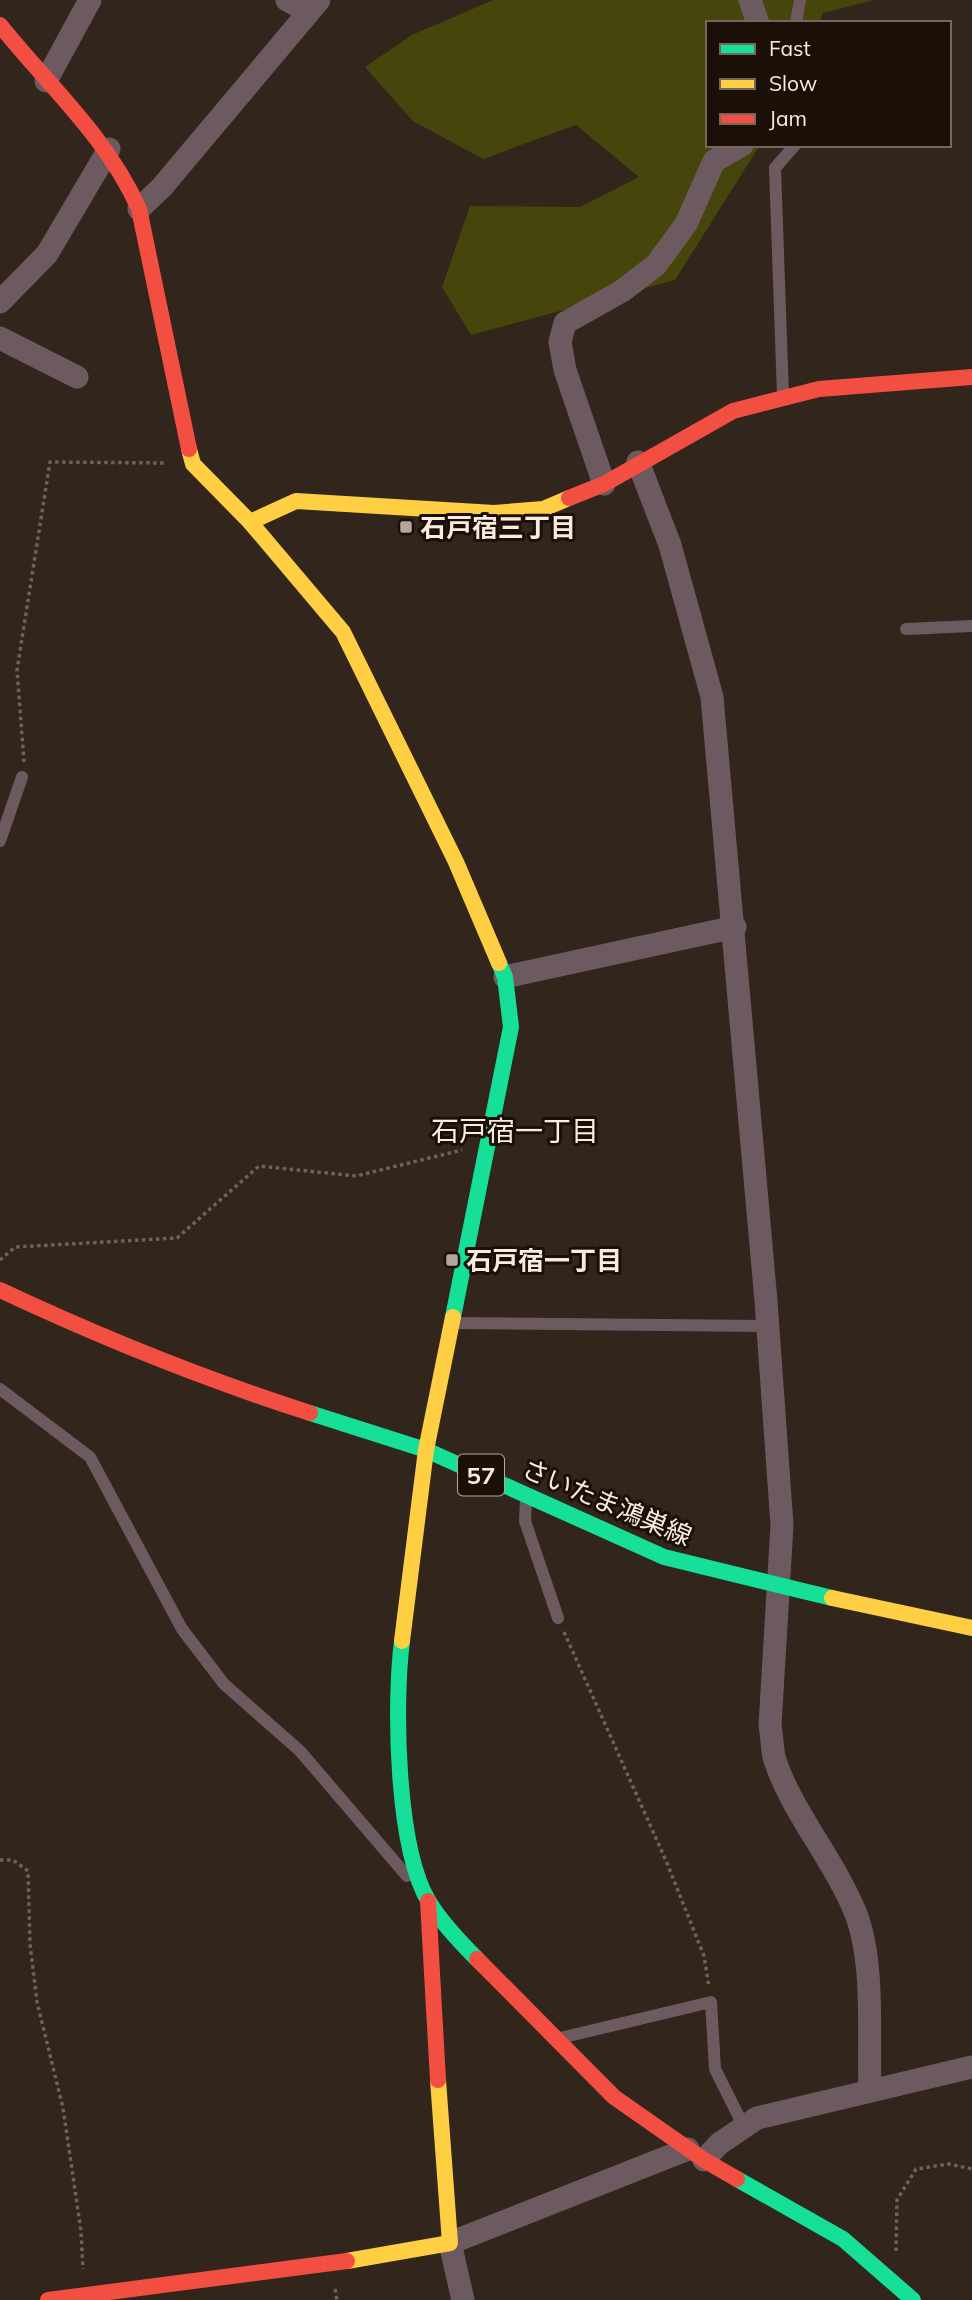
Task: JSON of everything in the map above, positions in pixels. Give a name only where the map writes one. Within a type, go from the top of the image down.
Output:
[{"type":"street","points":[[46,81],[90,0]]},
{"type":"street","points":[[139,209],[162,187],[314,5],[287,0]]},
{"type":"street","points":[[750,0],[757,21]]},
{"type":"street","points":[[3,38],[109,149],[131,185],[139,209],[178,408],[194,464],[250,522],[343,632],[456,862],[505,977],[510,1027],[426,1450],[399,1665],[401,1767],[410,1851],[428,1900],[468,1950],[614,2097],[696,2155],[843,2239],[913,2300]]},
{"type":"street","points":[[604,484],[565,370],[560,342],[565,323],[622,291],[656,265],[686,224],[714,161],[738,147]]},
{"type":"street","points":[[0,302],[47,254],[109,149]]},
{"type":"street","points":[[0,338],[77,377]]},
{"type":"street","points":[[250,522],[296,501],[494,513],[542,509],[604,484],[733,411],[819,388],[972,377]]},
{"type":"street","points":[[638,463],[670,545],[712,697],[768,1326],[782,1525],[770,1725],[774,1756],[787,1788],[822,1845],[856,1915],[866,1958],[870,2090]]},
{"type":"street","points":[[505,977],[734,927]]},
{"type":"street","name":"さいたま鴻巣線","points":[[0,1290],[64,1320],[248,1393],[426,1450],[664,1557],[972,1628]]},
{"type":"street","points":[[428,1900],[430,1971],[450,2243],[463,2300]]},
{"type":"street","points":[[48,2300],[312,2267],[450,2243],[696,2155],[719,2144],[757,2118],[972,2067]]},
{"type":"lane","points":[[796,21],[800,0]]},
{"type":"lane","points":[[783,398],[775,168],[793,147]]},
{"type":"lane","points":[[906,629],[972,626]]},
{"type":"lane","points":[[0,841],[22,777]]},
{"type":"lane","points":[[451,1323],[768,1326]]},
{"type":"lane","points":[[0,1389],[90,1457],[182,1629],[224,1684],[300,1751],[428,1900]]},
{"type":"lane","points":[[526,1495],[525,1521],[558,1618]]},
{"type":"lane","points":[[556,2038],[711,2002],[715,2069],[744,2127]]},
{"type":"path","points":[[22,777],[24,753],[17,670],[50,462],[194,464]]},
{"type":"path","points":[[0,1260],[15,1247],[177,1238],[259,1166],[356,1176],[487,1144]]},
{"type":"path","points":[[558,1618],[704,1956],[711,2002]]},
{"type":"path","points":[[0,1860],[13,1860],[28,1871],[30,1944],[37,2002],[63,2108],[81,2231],[85,2295]]},
{"type":"path","points":[[901,2287],[896,2264],[897,2200],[916,2169],[949,2164],[972,2169]]},
{"type":"shaded area","points":[[493,0],[874,0],[823,13],[820,21],[706,21],[706,147],[759,147],[675,280],[471,335],[442,287],[470,206],[580,207],[639,177],[576,125],[483,159],[413,121],[365,67],[412,35]]},
{"type":"traffic: fast","points":[[453,1317],[511,1027],[505,977],[499,963]]},
{"type":"traffic: fast","points":[[310,1413],[426,1450],[664,1557],[832,1598]]},
{"type":"traffic: fast","points":[[402,1641],[398,1737],[404,1812],[410,1847],[418,1878],[429,1902],[445,1925],[477,1959]]},
{"type":"traffic: fast","points":[[737,2179],[843,2239],[913,2300]]},
{"type":"traffic: slow","points":[[189,449],[193,464],[250,522],[343,632],[456,862],[499,963]]},
{"type":"traffic: slow","points":[[250,522],[296,501],[494,513],[543,509],[569,498]]},
{"type":"traffic: slow","points":[[402,1641],[426,1450],[453,1317]]},
{"type":"traffic: slow","points":[[832,1598],[972,1628]]},
{"type":"traffic: slow","points":[[347,2261],[450,2243],[438,2080]]},
{"type":"traffic: jam","points":[[0,25],[94,135],[111,158],[139,209],[189,449]]},
{"type":"traffic: jam","points":[[569,498],[604,484],[733,411],[819,389],[972,377]]},
{"type":"traffic: jam","points":[[0,1290],[153,1356],[310,1413]]},
{"type":"traffic: jam","points":[[428,1901],[438,2080]]},
{"type":"traffic: jam","points":[[477,1959],[614,2097],[704,2160],[737,2179]]},
{"type":"traffic: jam","points":[[48,2300],[347,2261]]},
{"type":"place","name":"石戸宿三丁目","points":[[406,527]]},
{"type":"place","name":"石戸宿一丁目","points":[[452,1260]]},
{"type":"district","name":"石戸宿一丁目","points":[[515,1130]]}]
